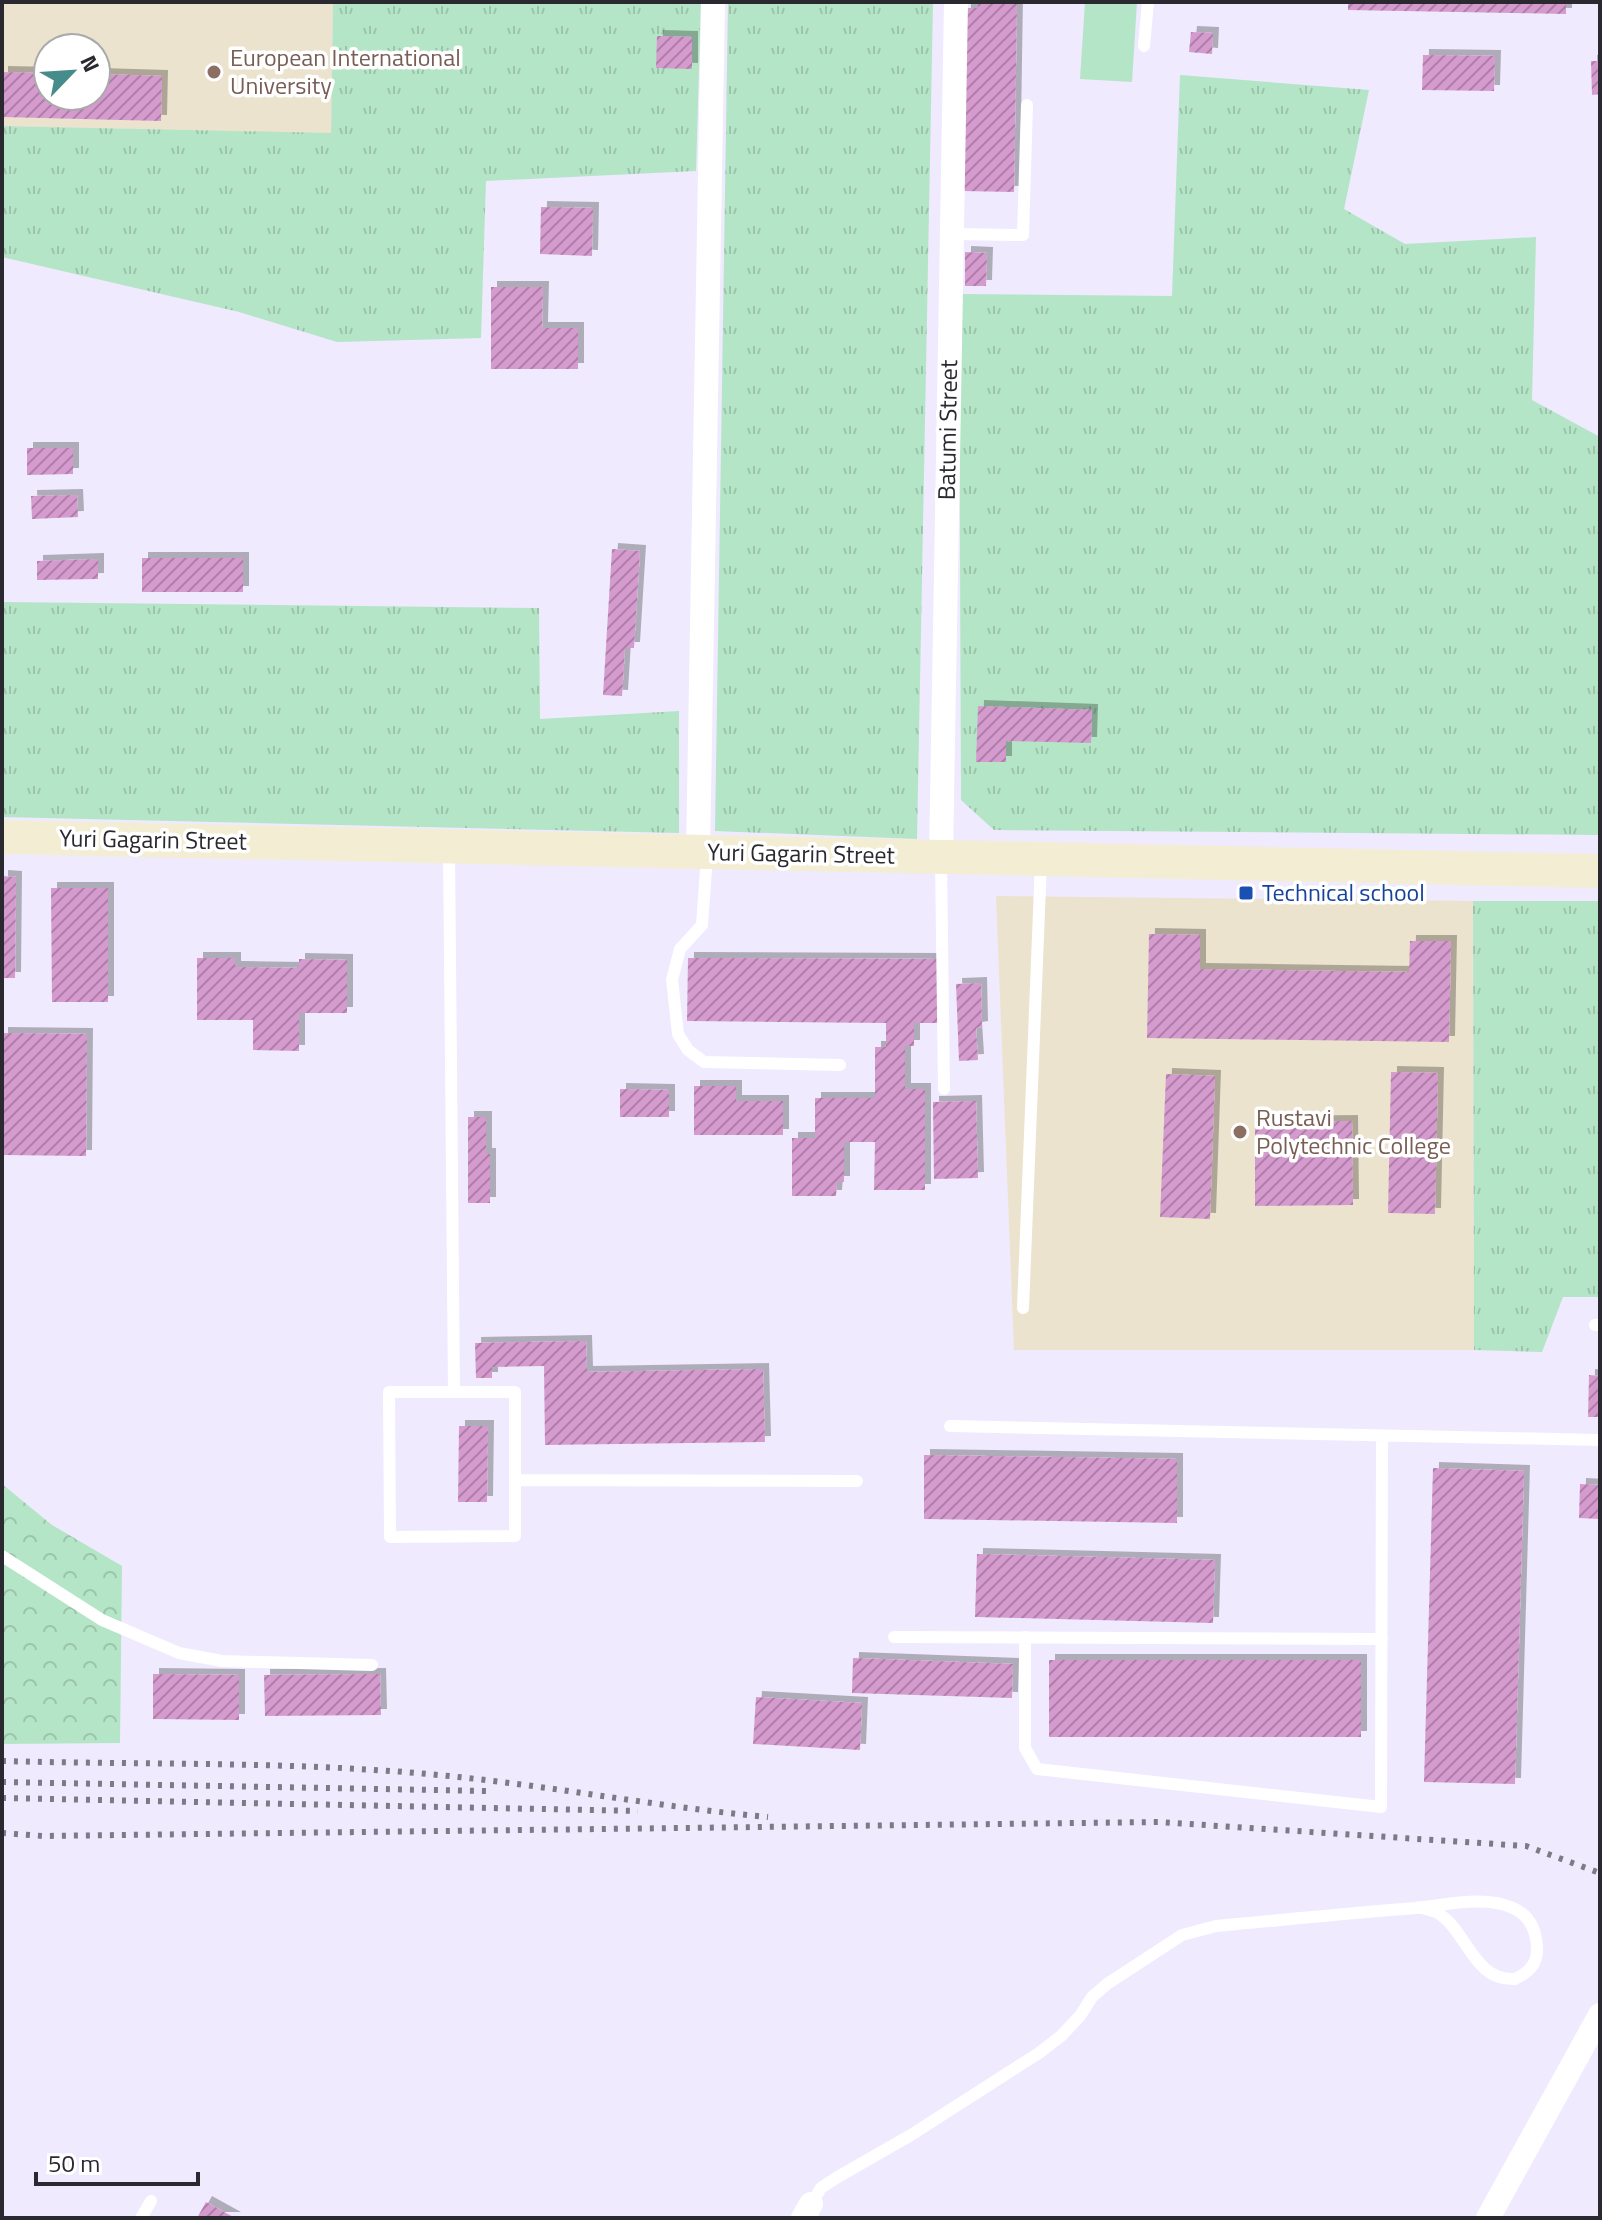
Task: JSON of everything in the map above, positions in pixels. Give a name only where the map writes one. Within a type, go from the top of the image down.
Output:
[{"type":"street","points":[[703,852],[713,2]]},
{"type":"street","name":"Batumi Street","points":[[941,857],[956,2]]},
{"type":"street","name":"Yuri Gagarin Street","points":[[2,837],[1600,871]]},
{"type":"street","points":[[1488,2218],[1600,2015]]},
{"type":"lane","points":[[1144,46],[1148,2]]},
{"type":"lane","points":[[952,234],[1023,235],[1027,105]]},
{"type":"lane","points":[[449,847],[454,1392]]},
{"type":"lane","points":[[703,852],[702,925],[680,949],[672,980],[678,1034],[688,1050],[704,1062],[840,1065]]},
{"type":"lane","points":[[941,857],[944,1089]]},
{"type":"lane","points":[[1023,1308],[1041,859]]},
{"type":"lane","points":[[389,1392],[454,1392],[515,1392],[515,1536],[390,1537],[389,1392]]},
{"type":"lane","points":[[950,1426],[1600,1440]]},
{"type":"lane","points":[[1025,1637],[1025,1748],[1037,1769],[1381,1807],[1382,1436]]},
{"type":"lane","points":[[515,1480],[857,1481]]},
{"type":"lane","points":[[2,1556],[102,1620],[179,1653],[222,1661],[372,1665]]},
{"type":"lane","points":[[894,1637],[1382,1639]]},
{"type":"lane","points":[[807,2211],[821,2188],[1039,2053],[1061,2036],[1080,2016],[1092,1997],[1107,1984],[1182,1935],[1216,1926],[1419,1907],[1486,1902],[1513,1908],[1530,1922],[1535,1933],[1537,1956],[1533,1966],[1515,1979],[1496,1977],[1481,1966],[1443,1917],[1419,1907]]},
{"type":"lane","points":[[141,2218],[151,2201]]},
{"type":"shaded area","name":"European International University","points":[[2,2],[333,2],[331,134],[2,126]]},
{"type":"shaded area","name":"Rustavi Polytechnic College","points":[[996,896],[1473,901],[1474,1350],[1014,1350]]},
{"type":"green space","points":[[333,2],[701,2],[696,171],[486,181],[481,338],[337,342],[239,312],[2,257],[2,126],[331,133]]},
{"type":"green space","points":[[728,2],[933,2],[917,839],[715,831]]},
{"type":"green space","points":[[1085,2],[1137,2],[1132,82],[1080,79]]},
{"type":"green space","points":[[1180,75],[1369,90],[1344,209],[1405,244],[1536,237],[1532,400],[1600,437],[1600,835],[994,830],[961,800],[959,294],[1172,296]]},
{"type":"green space","points":[[2,602],[539,608],[540,719],[679,711],[679,833],[2,817]]},
{"type":"green space","points":[[1473,901],[1600,901],[1600,1297],[1563,1297],[1542,1352],[1474,1350]]},
{"type":"green space","points":[[2,1484],[52,1525],[122,1566],[120,1743],[2,1744]]},
{"type":"building","points":[[978,2],[1017,2],[1014,192],[962,191],[965,8],[978,8]]},
{"type":"building","points":[[1348,2],[1566,2],[1566,14],[1348,10]]},
{"type":"building","points":[[1191,32],[1213,33],[1212,54],[1189,52]]},
{"type":"building","points":[[657,36],[692,37],[692,69],[656,68]]},
{"type":"building","points":[[1423,55],[1495,56],[1494,91],[1422,90]]},
{"type":"building","points":[[1591,61],[1600,61],[1600,94],[1592,95]]},
{"type":"building","points":[[2,72],[32,73],[32,112],[112,112],[112,74],[162,76],[161,121],[2,117]]},
{"type":"building","points":[[541,207],[593,208],[592,256],[540,254]]},
{"type":"building","points":[[965,252],[987,253],[986,286],[965,286]]},
{"type":"building","points":[[491,287],[543,287],[542,328],[578,328],[578,369],[491,369]]},
{"type":"building","points":[[27,448],[73,448],[73,474],[27,475]]},
{"type":"building","points":[[77,495],[78,517],[32,519],[31,496]]},
{"type":"building","points":[[612,549],[640,551],[634,648],[625,648],[622,696],[603,695]]},
{"type":"building","points":[[142,558],[243,558],[243,592],[142,592]]},
{"type":"building","points":[[98,559],[98,579],[37,580],[37,561]]},
{"type":"building","points":[[978,706],[1092,710],[1091,743],[1006,741],[1006,762],[976,762]]},
{"type":"building","points":[[2,876],[16,877],[15,978],[2,978]]},
{"type":"building","points":[[51,888],[108,888],[108,1002],[52,1002]]},
{"type":"building","points":[[1149,934],[1200,935],[1200,969],[1409,972],[1410,941],[1451,941],[1449,1042],[1147,1038]]},
{"type":"building","points":[[197,958],[235,958],[235,967],[299,968],[299,959],[347,960],[347,1013],[299,1013],[299,1051],[253,1050],[253,1020],[197,1020]]},
{"type":"building","points":[[688,958],[938,959],[938,1023],[914,1023],[914,1046],[905,1046],[905,1089],[925,1089],[925,1190],[874,1190],[875,1142],[844,1142],[844,1182],[837,1182],[836,1196],[792,1196],[792,1138],[815,1138],[815,1098],[875,1098],[875,1047],[886,1047],[886,1023],[687,1021]]},
{"type":"building","points":[[981,983],[982,1027],[976,1028],[978,1060],[959,1061],[956,984]]},
{"type":"building","points":[[2,1033],[87,1034],[86,1156],[2,1155]]},
{"type":"building","points":[[1391,1072],[1438,1073],[1435,1214],[1388,1213]]},
{"type":"building","points":[[1166,1074],[1215,1076],[1210,1219],[1160,1217]]},
{"type":"building","points":[[694,1086],[736,1086],[736,1101],[783,1101],[783,1135],[694,1135]]},
{"type":"building","points":[[620,1089],[669,1090],[669,1117],[620,1117]]},
{"type":"building","points":[[976,1101],[978,1178],[934,1179],[933,1102]]},
{"type":"building","points":[[468,1117],[486,1117],[490,1203],[468,1203]]},
{"type":"building","points":[[1352,1121],[1353,1205],[1255,1206],[1255,1122]]},
{"type":"building","points":[[586,1341],[587,1372],[763,1369],[765,1442],[545,1445],[544,1366],[492,1367],[492,1378],[476,1378],[475,1343]]},
{"type":"building","points":[[1589,1375],[1600,1376],[1600,1417],[1588,1417]]},
{"type":"building","points":[[459,1426],[488,1426],[487,1502],[458,1502]]},
{"type":"building","points":[[924,1455],[1177,1459],[1177,1523],[924,1519]]},
{"type":"building","points":[[1433,1468],[1524,1471],[1515,1784],[1424,1782]]},
{"type":"building","points":[[1580,1484],[1600,1485],[1600,1519],[1579,1518]]},
{"type":"building","points":[[977,1554],[1215,1560],[1213,1623],[975,1617]]},
{"type":"building","points":[[853,1658],[1013,1664],[1012,1698],[852,1693]]},
{"type":"building","points":[[1049,1660],[1361,1660],[1361,1737],[1049,1737]]},
{"type":"building","points":[[153,1674],[239,1675],[239,1720],[153,1719]]},
{"type":"building","points":[[380,1674],[381,1715],[265,1716],[264,1675]]},
{"type":"building","points":[[756,1697],[862,1703],[860,1750],[753,1744]]},
{"type":"building","points":[[206,2202],[235,2218],[197,2218]]},
{"type":"railway","points":[[2,1761],[275,1765],[384,1771],[479,1779],[768,1817]]},
{"type":"railway","points":[[2,1782],[488,1791]]},
{"type":"railway","points":[[2,1798],[638,1811]]},
{"type":"railway","points":[[2,1833],[43,1836],[1158,1822],[1526,1846],[1600,1873]]},
{"type":"place","name":"European International University","points":[[214,72]]},
{"type":"place","name":"Technical school","points":[[1246,893]]},
{"type":"place","name":"Rustavi Polytechnic College","points":[[1240,1132]]}]
